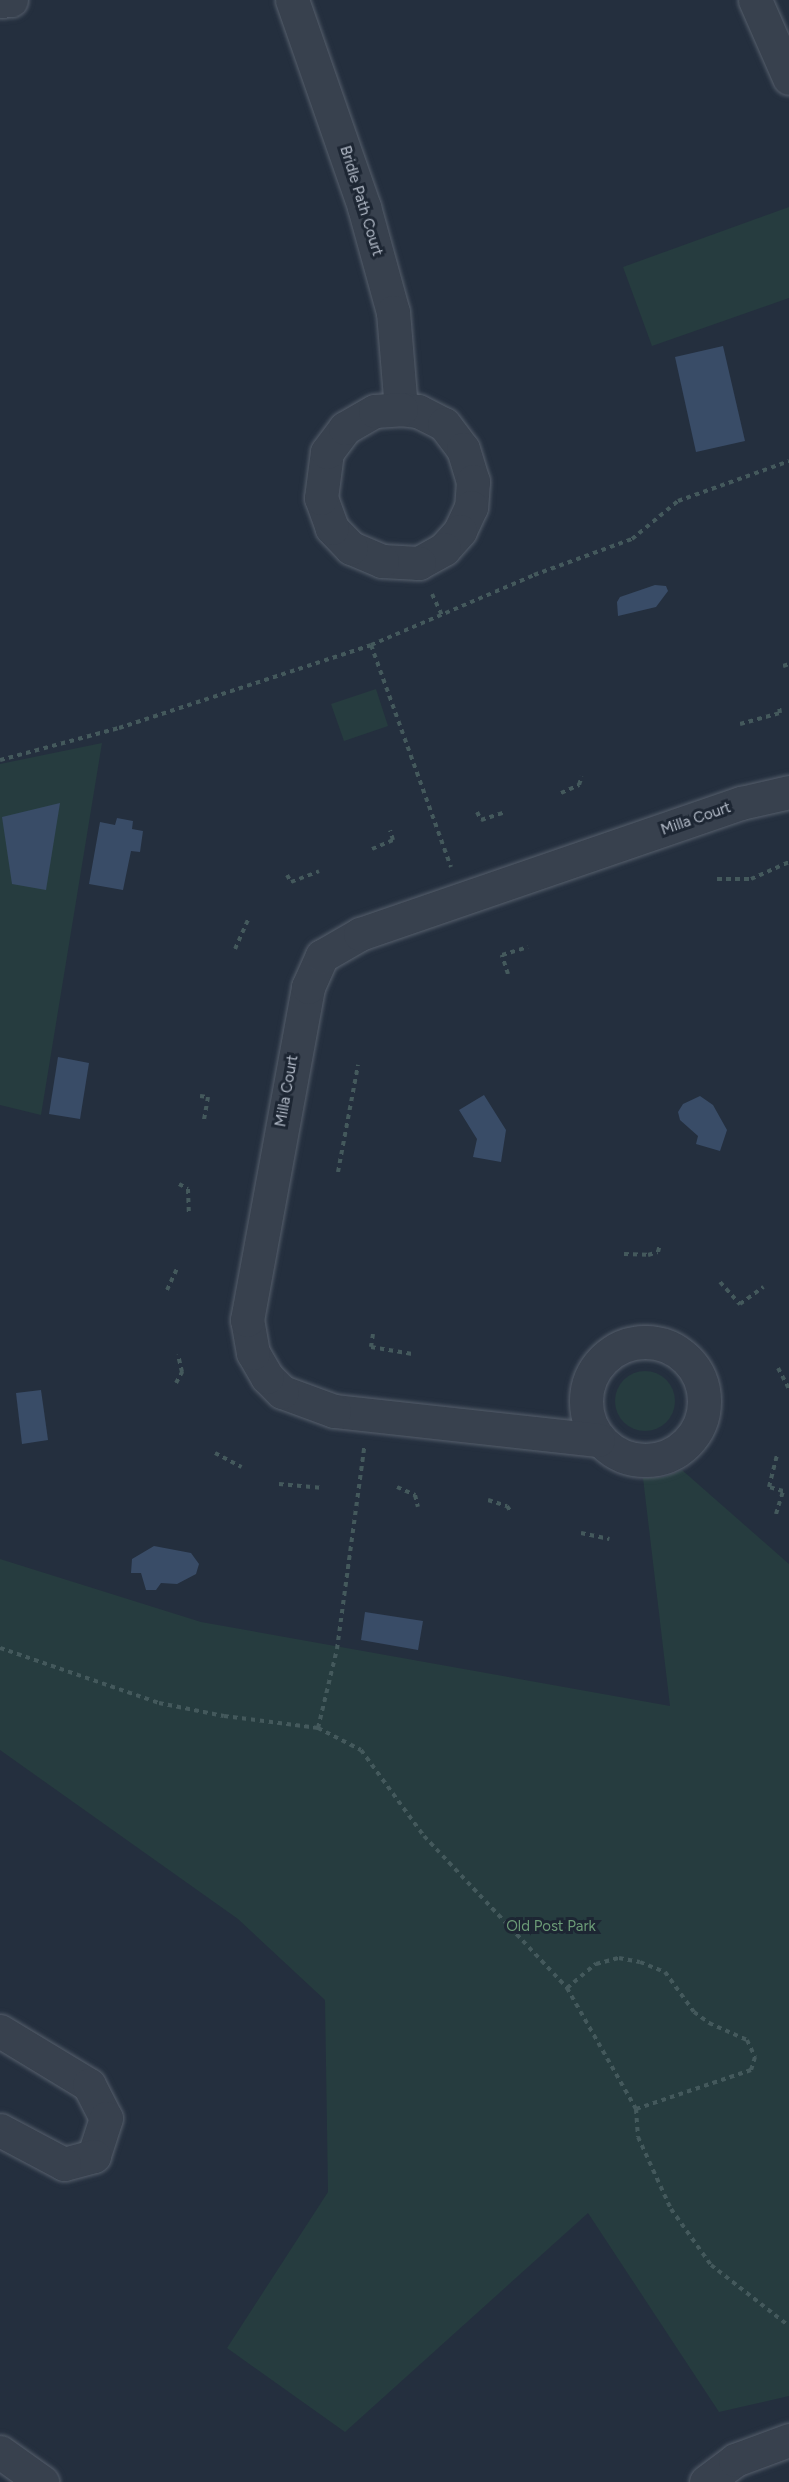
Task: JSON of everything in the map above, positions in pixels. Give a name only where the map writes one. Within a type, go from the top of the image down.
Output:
[{"type":"street","points":[[0,1],[11,0]]},
{"type":"street","name":"Bridle Path Court","points":[[292,0],[361,196],[393,312],[400,409]]},
{"type":"street","points":[[754,0],[789,78]]},
{"type":"street","points":[[400,409],[418,411],[444,424],[463,449],[473,481],[471,507],[460,531],[444,549],[418,563],[382,561],[351,548],[332,528],[321,498],[327,452],[345,428],[375,411],[400,409]]},
{"type":"street","name":"Milla Court","points":[[598,1440],[334,1411],[282,1392],[267,1377],[250,1344],[247,1320],[298,1030],[308,987],[322,956],[360,934],[741,803],[789,792]]},
{"type":"street","points":[[0,2130],[64,2164],[94,2156],[106,2118],[89,2085],[4,2045]]},
{"type":"street","points":[[706,2482],[735,2460],[789,2440]]},
{"type":"street","points":[[0,2452],[42,2482]]},
{"type":"path","points":[[0,760],[119,728],[371,645],[534,575],[632,539],[678,501],[789,461]]},
{"type":"path","points":[[371,645],[462,898]]},
{"type":"path","points":[[783,666],[789,664]]},
{"type":"path","points":[[740,724],[780,713],[779,707]]},
{"type":"path","points":[[561,793],[579,785],[582,776]]},
{"type":"path","points":[[477,812],[481,820],[503,813]]},
{"type":"path","points":[[372,849],[393,840],[390,830]]},
{"type":"path","points":[[717,879],[751,879],[789,862]]},
{"type":"path","points":[[287,875],[291,882],[319,871]]},
{"type":"path","points":[[235,949],[249,918]]},
{"type":"path","points":[[508,974],[502,955],[528,946]]},
{"type":"path","points":[[338,1172],[358,1065]]},
{"type":"path","points":[[200,1096],[208,1098],[204,1120]]},
{"type":"path","points":[[179,1184],[188,1189],[189,1212]]},
{"type":"path","points":[[624,1254],[648,1255],[658,1252],[660,1244]]},
{"type":"path","points":[[167,1290],[178,1266]]},
{"type":"path","points":[[720,1282],[740,1304],[763,1287]]},
{"type":"path","points":[[373,1334],[371,1347],[412,1354]]},
{"type":"path","points":[[176,1383],[182,1372],[178,1354]]},
{"type":"path","points":[[778,1368],[789,1389]]},
{"type":"path","points":[[318,1728],[337,1649],[368,1414]]},
{"type":"path","points":[[215,1453],[241,1467]]},
{"type":"path","points":[[776,1514],[783,1491],[769,1487],[777,1456]]},
{"type":"path","points":[[279,1484],[323,1488]]},
{"type":"path","points":[[397,1487],[415,1495],[418,1506]]},
{"type":"path","points":[[488,1500],[507,1506],[511,1512]]},
{"type":"path","points":[[581,1533],[609,1539]]},
{"type":"path","points":[[0,1648],[159,1702],[224,1716],[318,1728],[361,1750],[424,1836],[567,1988],[636,2109],[638,2137],[671,2210],[711,2265],[789,2326]]},
{"type":"path","points":[[567,1988],[596,1964],[619,1958],[640,1962],[665,1972],[694,2012],[709,2024],[747,2040],[755,2057],[752,2070],[636,2109]]},
{"type":"green space","points":[[789,207],[789,298],[652,346],[623,267]]},
{"type":"green space","points":[[376,689],[388,726],[344,741],[331,704]]},
{"type":"green space","points":[[102,743],[41,1115],[0,1105],[0,764]]},
{"type":"green space","points":[[645,1371],[662,1376],[670,1384],[675,1401],[670,1418],[662,1426],[645,1431],[628,1426],[620,1418],[615,1401],[620,1384],[628,1376]]},
{"type":"green space","name":"Old Post Park","points":[[682,1470],[789,1564],[789,2396],[719,2412],[588,2213],[345,2432],[227,2348],[328,2192],[325,2000],[238,1919],[0,1750],[0,1559],[201,1622],[670,1706],[643,1478],[664,1477]]},
{"type":"water","points":[[723,346],[745,441],[696,452],[675,357]]},
{"type":"water","points":[[655,585],[666,586],[668,591],[656,607],[618,616],[617,602],[620,597]]},
{"type":"water","points":[[60,803],[46,890],[12,884],[2,817]]},
{"type":"water","points":[[117,818],[133,821],[132,829],[143,831],[140,852],[131,851],[123,890],[89,884],[100,822],[115,825]]},
{"type":"water","points":[[58,1057],[89,1063],[80,1119],[49,1114]]},
{"type":"water","points":[[484,1095],[506,1130],[501,1162],[473,1157],[477,1139],[459,1110]]},
{"type":"water","points":[[700,1096],[713,1105],[727,1130],[720,1151],[696,1144],[698,1136],[680,1120],[678,1112],[683,1104]]},
{"type":"water","points":[[41,1390],[48,1440],[22,1444],[16,1393]]},
{"type":"water","points":[[154,1546],[191,1553],[199,1564],[196,1574],[177,1584],[161,1583],[156,1590],[146,1590],[141,1573],[131,1573],[132,1559]]},
{"type":"water","points":[[365,1612],[423,1621],[418,1650],[361,1640]]}]
